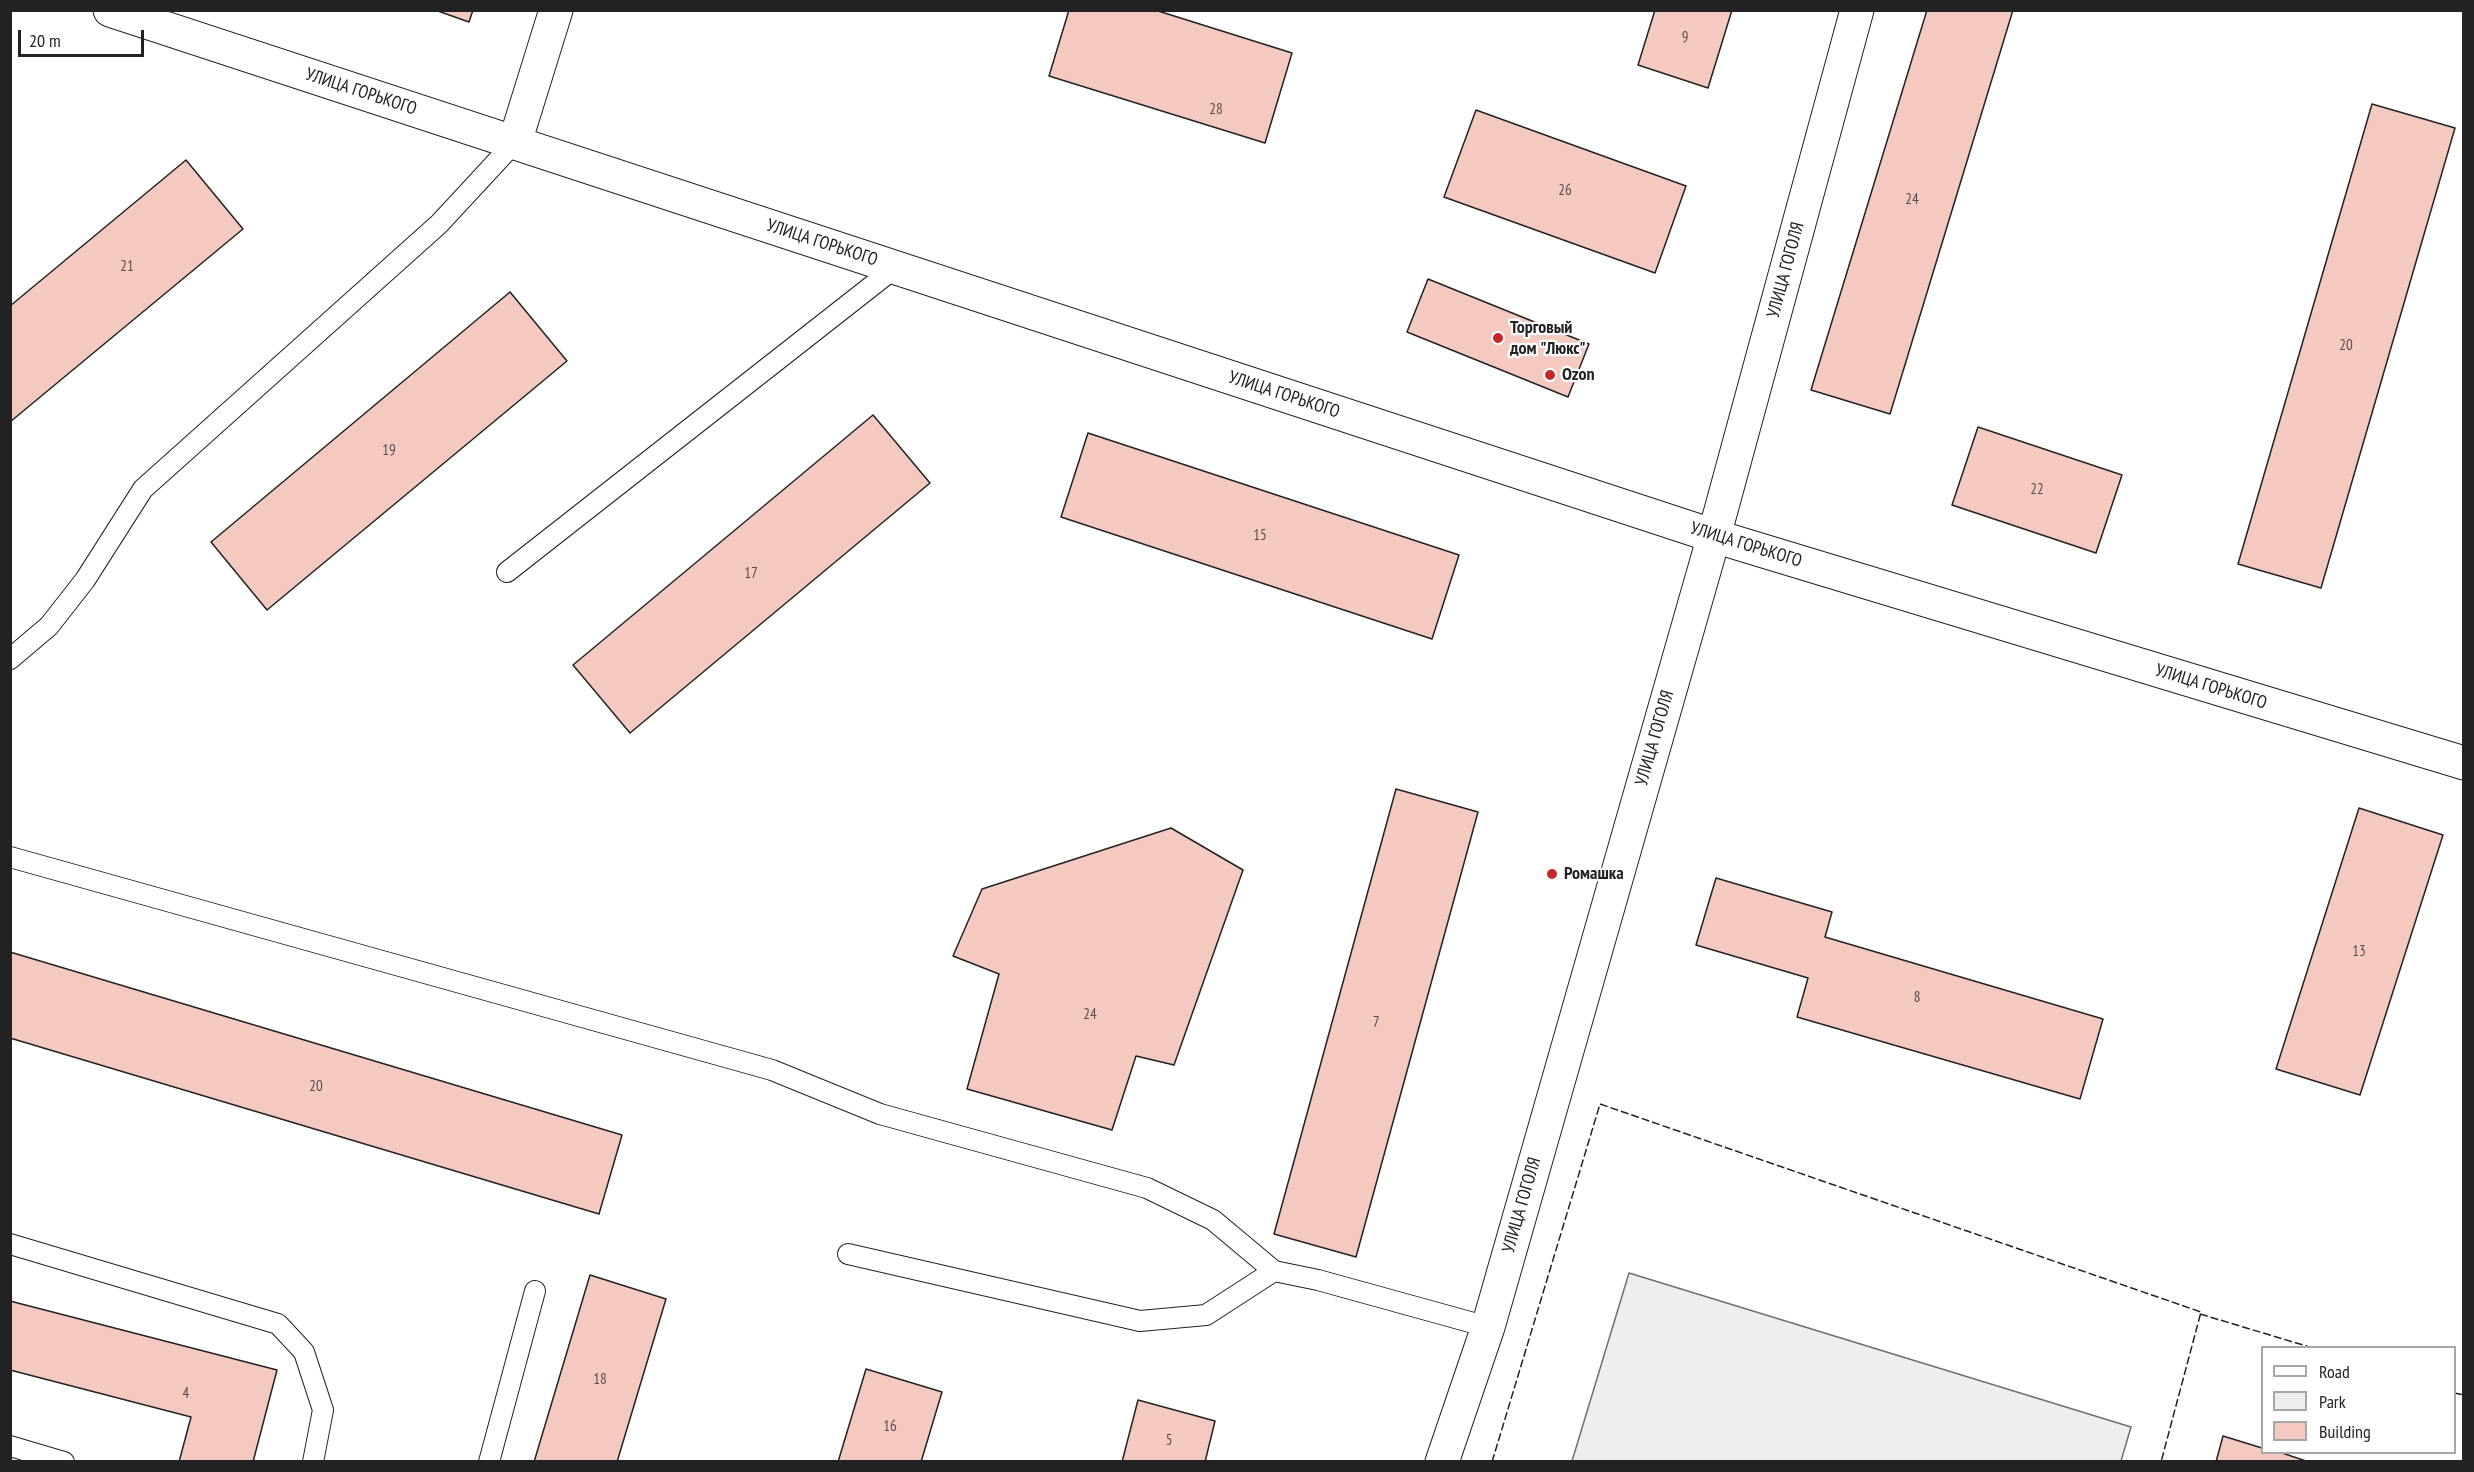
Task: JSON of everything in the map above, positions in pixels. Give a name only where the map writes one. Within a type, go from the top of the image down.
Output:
[{"type":"street","name":"УЛИЦА ГОРЬКОГО","points":[[110,10],[1714,536],[2463,763]]},
{"type":"street","points":[[515,142],[556,10]]},
{"type":"street","name":"УЛИЦА ГОГОЛЯ","points":[[1442,1461],[1488,1327],[1714,536],[1857,10]]},
{"type":"lane","points":[[10,659],[49,626],[85,580],[143,489],[439,224],[515,142]]},
{"type":"lane","points":[[507,572],[896,267]]},
{"type":"lane","points":[[10,857],[772,1070],[880,1114],[1147,1188],[1214,1220],[1274,1271],[1318,1280],[1488,1327]]},
{"type":"lane","points":[[10,1244],[278,1324],[303,1352],[323,1410],[313,1461]]},
{"type":"lane","points":[[848,1254],[1140,1321],[1206,1315],[1274,1271]]},
{"type":"lane","points":[[489,1461],[535,1291]]},
{"type":"lane","points":[[10,1446],[64,1461]]},
{"type":"green space","points":[[1629,1273],[2131,1427],[2121,1461],[1572,1461]]},
{"type":"building","points":[[435,10],[473,10],[469,22]]},
{"type":"building","points":[[1069,10],[1155,10],[1292,53],[1265,143],[1049,76]]},
{"type":"building","points":[[1655,10],[1732,10],[1708,88],[1638,65]]},
{"type":"building","points":[[1927,10],[2013,10],[1890,414],[1811,390]]},
{"type":"building","points":[[2372,104],[2455,128],[2321,588],[2238,564]]},
{"type":"building","points":[[1476,110],[1686,186],[1655,273],[1444,197]]},
{"type":"building","points":[[186,160],[243,229],[10,422],[10,306]]},
{"type":"building","name":"Торговый дом \"Люкс\"","points":[[1428,279],[1589,344],[1568,397],[1407,332]]},
{"type":"building","points":[[510,292],[567,361],[267,610],[211,542]]},
{"type":"building","points":[[873,415],[930,483],[630,733],[573,665]]},
{"type":"building","points":[[1978,427],[2122,475],[2096,553],[1952,505]]},
{"type":"building","points":[[1088,433],[1459,555],[1432,639],[1061,517]]},
{"type":"building","points":[[1396,789],[1478,812],[1356,1257],[1274,1234]]},
{"type":"building","points":[[2359,808],[2443,835],[2360,1095],[2276,1069]]},
{"type":"building","points":[[1171,828],[1243,870],[1174,1065],[1136,1056],[1112,1130],[967,1089],[999,974],[953,956],[982,889]]},
{"type":"building","points":[[1716,878],[1832,912],[1825,937],[2103,1019],[2080,1099],[1797,1017],[1808,978],[1696,945]]},
{"type":"building","points":[[10,952],[622,1135],[599,1214],[10,1038]]},
{"type":"building","points":[[590,1275],[666,1299],[617,1462],[534,1462]]},
{"type":"building","points":[[10,1301],[277,1370],[253,1462],[179,1462],[191,1417],[10,1370]]},
{"type":"building","points":[[866,1369],[942,1392],[921,1462],[838,1462]]},
{"type":"building","points":[[1138,1400],[1215,1421],[1205,1462],[1122,1462]]},
{"type":"building","points":[[2223,1436],[2261,1448],[2261,1454],[2285,1454],[2309,1462],[2216,1462]]},
{"type":"fence","points":[[1492,1462],[1600,1104],[2201,1312],[2161,1462]]},
{"type":"fence","points":[[2200,1314],[2306,1346]]},
{"type":"fence","points":[[2456,1393],[2464,1395]]},
{"type":"place","name":"Торговый дом \"Люкс\"","points":[[1498,338]]},
{"type":"place","name":"Ozon","points":[[1550,375]]},
{"type":"place","name":"Ромашка","points":[[1552,874]]}]
